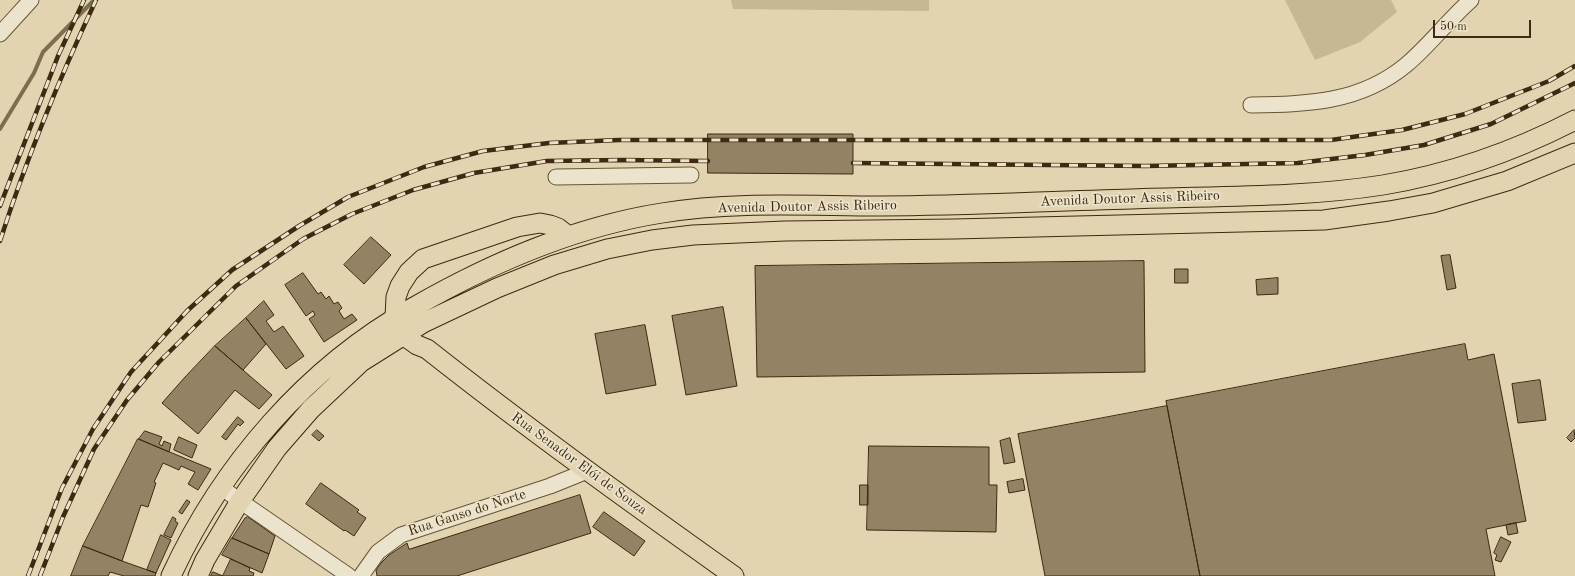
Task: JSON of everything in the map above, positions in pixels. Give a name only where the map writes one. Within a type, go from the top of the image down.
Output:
[{"type":"main road","name":"Avenida Doutor Assis Ribeiro","points":[[171,576],[194,529],[221,487],[248,451],[287,404],[301,391],[359,342],[395,317],[471,276],[567,235],[603,225],[659,213],[716,207],[908,206],[1323,192],[1384,185],[1441,172],[1495,155],[1575,120]]},
{"type":"main road","name":"Avenida Doutor Assis Ribeiro","points":[[554,264],[607,249],[652,240],[693,235],[785,231],[954,229],[1324,220],[1389,211],[1433,202],[1507,181],[1575,152]]},
{"type":"main road","points":[[198,576],[205,560],[240,501],[277,448],[311,409],[361,362],[403,336],[423,323],[497,288],[554,264],[564,252],[567,235],[558,228],[540,223],[517,227],[423,259],[409,272],[400,286],[396,297],[395,317],[403,336]]},
{"type":"main road","points":[[423,323],[428,348]]},
{"type":"main road","name":"Rua Senador Elói de Souza","points":[[403,336],[417,345],[428,348],[492,400],[587,471],[734,576]]},
{"type":"street","points":[[0,34],[31,0]]},
{"type":"street","points":[[1251,105],[1319,101],[1351,95],[1369,88],[1408,64],[1471,0]]},
{"type":"street","points":[[556,177],[691,175]]},
{"type":"street","name":"Rua Ganso do Norte","points":[[361,576],[378,552],[401,535],[550,486],[587,471]]},
{"type":"street","points":[[221,487],[349,576]]},
{"type":"shaded area","points":[[731,0],[929,0],[929,11],[733,9]]},
{"type":"shaded area","points":[[1285,0],[1391,0],[1397,12],[1360,42],[1315,60]]},
{"type":"building","points":[[708,134],[853,134],[853,174],[708,173]]},
{"type":"building","points":[[371,237],[391,255],[364,284],[344,265]]},
{"type":"building","points":[[1450,255],[1456,288],[1447,290],[1441,256]]},
{"type":"building","points":[[1144,261],[1145,372],[757,377],[755,266]]},
{"type":"building","points":[[1175,269],[1188,269],[1188,283],[1175,283]]},
{"type":"building","points":[[303,273],[318,294],[321,292],[326,299],[329,296],[334,304],[338,302],[342,308],[339,311],[344,319],[352,314],[357,320],[324,342],[309,319],[315,315],[313,311],[306,316],[285,285]]},
{"type":"building","points":[[1278,278],[1278,294],[1257,295],[1256,280]]},
{"type":"building","points":[[264,301],[274,315],[266,321],[274,332],[283,326],[304,356],[286,369],[246,318]]},
{"type":"building","points":[[723,307],[737,386],[686,395],[672,316]]},
{"type":"building","points":[[246,318],[266,344],[243,370],[215,346]]},
{"type":"building","points":[[645,325],[656,385],[606,394],[595,334]]},
{"type":"building","points":[[1465,344],[1468,360],[1494,354],[1526,521],[1486,529],[1495,576],[1200,576],[1166,401]]},
{"type":"building","points":[[215,346],[272,395],[259,409],[235,390],[198,434],[162,403]]},
{"type":"building","points":[[1540,380],[1546,420],[1518,423],[1512,384]]},
{"type":"building","points":[[1167,406],[1200,576],[1045,576],[1018,434]]},
{"type":"building","points":[[238,417],[244,422],[240,426],[238,424],[226,440],[222,437]]},
{"type":"building","points":[[317,430],[324,436],[319,441],[312,435]]},
{"type":"building","points":[[1574,430],[1575,438],[1571,442],[1567,438]]},
{"type":"building","points":[[145,431],[162,437],[159,444],[162,446],[164,441],[171,444],[169,452],[139,439]]},
{"type":"building","points":[[179,437],[197,445],[192,458],[174,450]]},
{"type":"building","points":[[1010,438],[1015,462],[1004,464],[1000,441]]},
{"type":"building","points":[[138,439],[211,469],[198,490],[188,484],[195,472],[181,466],[179,470],[163,463],[154,482],[156,483],[148,507],[141,505],[122,561],[83,546]]},
{"type":"building","points":[[869,446],[989,447],[989,485],[997,485],[996,532],[867,530]]},
{"type":"building","points":[[1023,479],[1025,490],[1009,493],[1007,482]]},
{"type":"building","points":[[321,483],[359,510],[357,512],[366,518],[354,536],[345,530],[344,531],[306,504]]},
{"type":"building","points":[[860,485],[868,485],[868,505],[860,505]]},
{"type":"building","points":[[580,495],[591,533],[457,576],[377,576],[376,570],[381,563],[389,555],[407,543],[409,549]]},
{"type":"building","points":[[187,500],[190,502],[182,514],[179,512]]},
{"type":"building","points":[[604,512],[645,541],[634,556],[593,527]]},
{"type":"building","points":[[173,517],[178,523],[171,538],[164,535]]},
{"type":"building","points":[[248,517],[275,536],[269,554],[232,538],[245,518]]},
{"type":"building","points":[[1516,523],[1518,533],[1508,535],[1506,525]]},
{"type":"building","points":[[161,535],[171,540],[156,573],[147,570]]},
{"type":"building","points":[[1501,537],[1511,542],[1501,562],[1495,560],[1497,555],[1494,553]]},
{"type":"building","points":[[232,538],[269,554],[262,573],[222,555]]},
{"type":"building","points":[[83,546],[156,573],[155,576],[124,576],[110,572],[108,576],[71,576]]},
{"type":"building","points":[[231,559],[250,568],[249,571],[254,573],[253,576],[223,576]]},
{"type":"building","points":[[213,572],[223,576],[211,576]]},
{"type":"waterway","points":[[0,129],[34,73],[43,52],[94,0]]},
{"type":"railway","points":[[0,206],[58,56],[84,0]]},
{"type":"railway","points":[[0,241],[44,119],[96,0]]},
{"type":"railway","points":[[28,576],[62,488],[93,429],[131,372],[187,311],[232,270],[299,226],[348,197],[424,167],[483,151],[549,143],[619,140],[1331,140],[1402,130],[1465,114],[1549,81],[1575,66]]},
{"type":"railway","points":[[853,163],[1146,166],[1298,163],[1365,155],[1424,145],[1491,124],[1575,83]]},
{"type":"railway","points":[[40,576],[63,517],[94,449],[127,400],[159,362],[236,286],[303,239],[352,214],[413,190],[474,173],[547,161],[708,161]]}]
